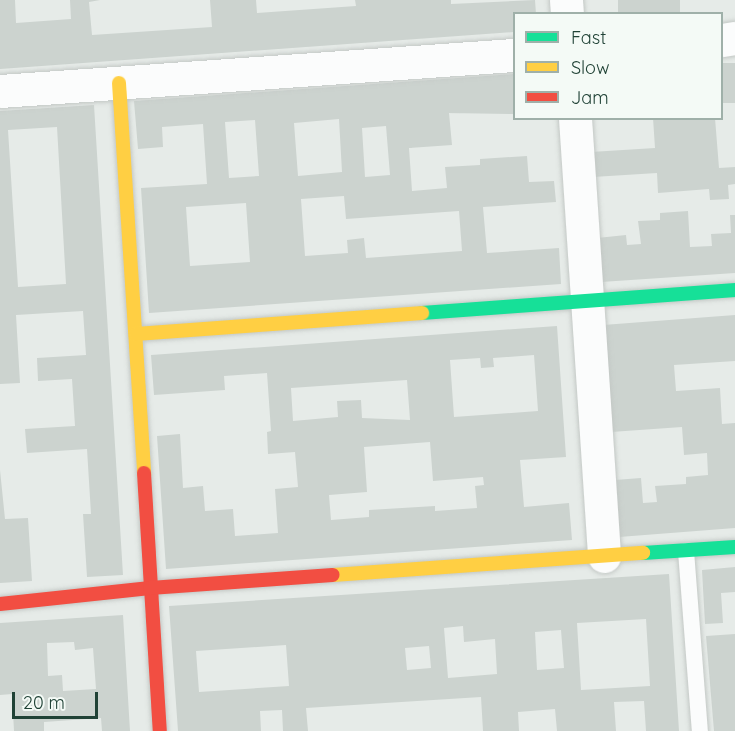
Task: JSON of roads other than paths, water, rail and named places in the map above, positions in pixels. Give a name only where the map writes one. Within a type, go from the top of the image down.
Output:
[{"type":"street","points":[[0,91],[513,55]]},
{"type":"street","points":[[119,83],[160,731]]},
{"type":"street","points":[[574,120],[604,556]]},
{"type":"street","points":[[136,334],[735,290]]},
{"type":"street","points":[[0,604],[150,588],[735,547]]},
{"type":"lane","points":[[686,551],[700,731]]}]
